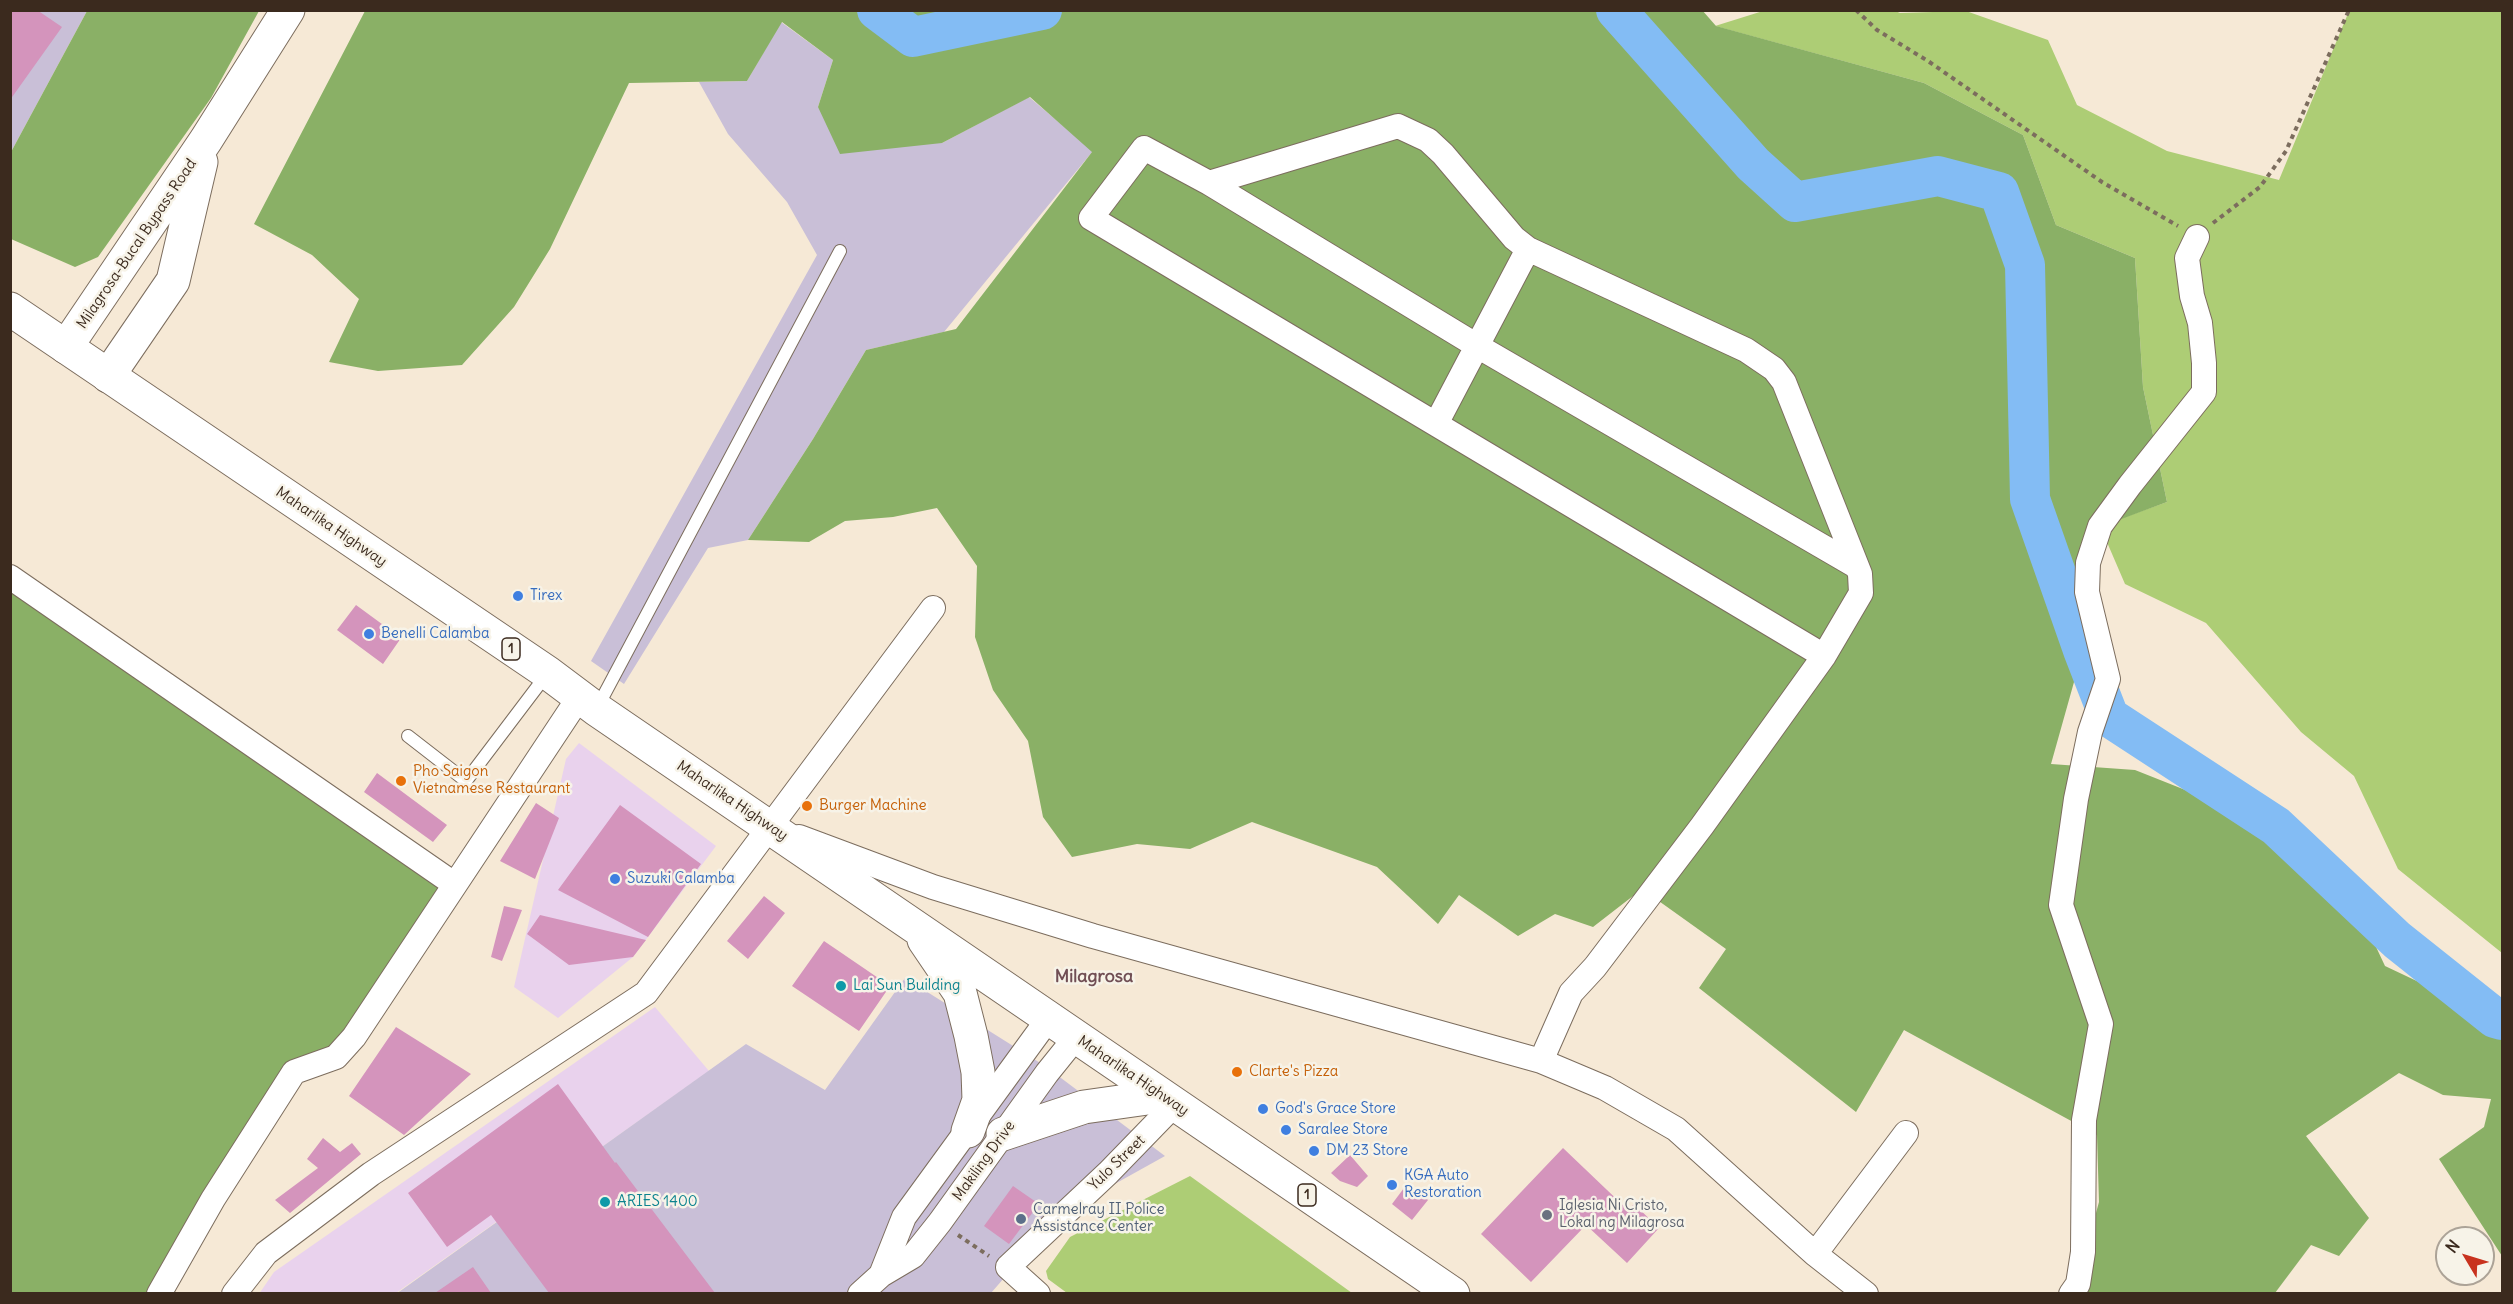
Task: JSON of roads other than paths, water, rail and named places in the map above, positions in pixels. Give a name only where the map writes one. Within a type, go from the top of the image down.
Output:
[{"type":"main road","name":"Milagrosa-Bucal Bypass Road","points":[[66,347],[207,140],[288,10]]},
{"type":"main road","name":"Milagrosa-Bucal Bypass Road","points":[[108,376],[173,280],[207,140]]},
{"type":"main road","name":"Maharlika Highway","points":[[10,309],[1453,1293]]},
{"type":"main road","points":[[913,924],[960,993],[963,1004],[978,1072],[979,1100],[968,1131]]},
{"type":"main road","points":[[1003,1134],[1084,1107],[1169,1100]]},
{"type":"street","points":[[1209,183],[1398,126],[1428,140],[1443,154],[1514,238],[1528,249],[1746,350],[1774,369],[1784,382],[1856,566],[1861,593],[1824,656],[1695,835],[1595,967],[1571,993],[1541,1061]]},
{"type":"street","points":[[1824,656],[1091,218],[1144,148],[1209,183],[1479,347],[1856,566]]},
{"type":"street","points":[[2071,1293],[2078,1284],[2083,1252],[2084,1120],[2101,1024],[2061,905],[2076,799],[2090,732],[2108,679],[2087,592],[2088,563],[2100,526],[2130,484],[2204,392],[2200,323],[2192,296],[2187,258],[2197,237]]},
{"type":"street","points":[[1436,424],[1479,347],[1528,249]]},
{"type":"street","points":[[10,577],[454,884]]},
{"type":"street","points":[[234,1293],[266,1253],[371,1174],[646,993],[933,608]]},
{"type":"street","points":[[159,1293],[213,1199],[294,1072],[336,1058],[354,1037],[454,884],[588,702]]},
{"type":"street","points":[[769,826],[933,886],[1070,929],[1541,1061],[1605,1088],[1676,1129],[1815,1254],[1866,1293]]},
{"type":"street","name":"Makiling Drive","points":[[881,1275],[904,1217],[1049,1018]]},
{"type":"street","name":"Makiling Drive","points":[[860,1293],[881,1275],[912,1256],[940,1222],[1047,1073],[1076,1037]]},
{"type":"street","name":"Yulo Street","points":[[1038,1293],[1008,1268],[1108,1173],[1169,1100]]},
{"type":"street","points":[[1815,1254],[1906,1133]]},
{"type":"lane","points":[[588,702],[840,250]]},
{"type":"lane","points":[[408,736],[466,781],[548,674]]},
{"type":"waterway","points":[[877,10],[913,37],[1042,10]]},
{"type":"waterway","points":[[1616,10],[1753,164],[1795,202],[1938,176],[1999,192],[2025,265],[2030,499],[2109,717],[2276,826],[2397,940],[2495,1018],[2502,1020]]},
{"type":"place","name":"Tirex","points":[[518,596]]},
{"type":"place","name":"Benelli Calamba","points":[[369,634]]},
{"type":"place","name":"Pho Saigon Vietnamese Restaurant","points":[[401,781]]},
{"type":"place","name":"Burger Machine","points":[[807,806]]},
{"type":"place","name":"Suzuki Calamba","points":[[615,879]]},
{"type":"place","name":"Lai Sun Building","points":[[841,986]]},
{"type":"place","name":"Clarte's Pizza","points":[[1237,1072]]},
{"type":"place","name":"God's Grace Store","points":[[1263,1109]]},
{"type":"place","name":"Saralee Store","points":[[1286,1130]]},
{"type":"place","name":"DM 23 Store","points":[[1314,1151]]},
{"type":"place","name":"KGA Auto Restoration","points":[[1392,1185]]},
{"type":"place","name":"ARIES 1400","points":[[605,1202]]},
{"type":"place","name":"Iglesia Ni Cristo, Lokal ng Milagrosa","points":[[1547,1215]]},
{"type":"place","name":"Carmelray II Police Assistance Center","points":[[1021,1219]]},
{"type":"district","name":"Milagrosa","points":[[1094,977]]}]
